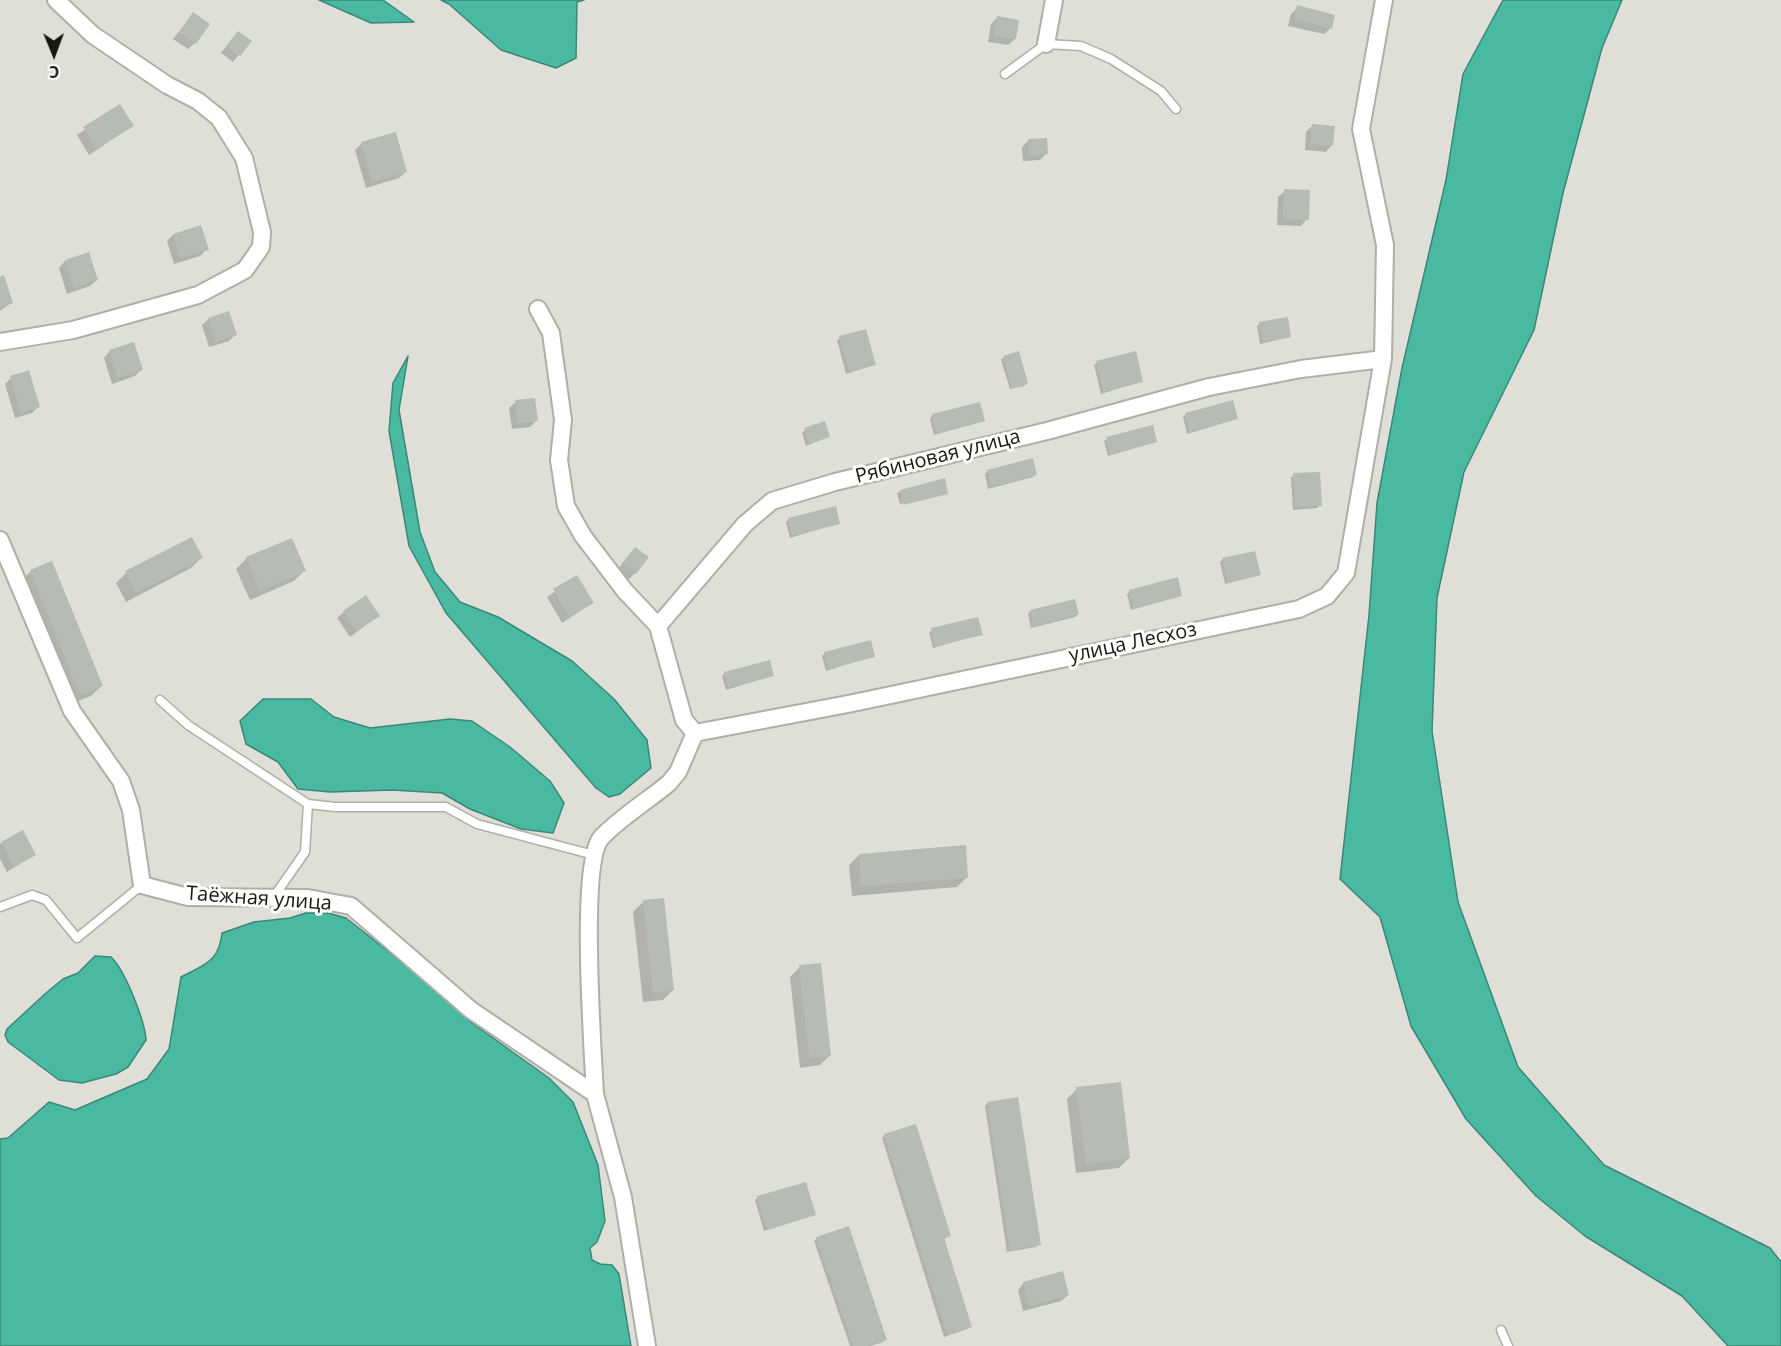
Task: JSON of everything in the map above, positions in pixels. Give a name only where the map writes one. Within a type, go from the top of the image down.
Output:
[{"type":"street","points":[[0,342],[73,330],[198,295],[245,270],[261,247],[262,232],[244,158],[219,118],[198,101],[167,85],[93,35],[56,0]]},
{"type":"street","points":[[1046,44],[1054,0]]},
{"type":"street","name":"улица Лесхоз","points":[[695,733],[853,704],[1299,609],[1328,596],[1346,573],[1383,359],[1385,245],[1361,129],[1384,0]]},
{"type":"street","points":[[538,309],[551,333],[562,409],[559,460],[566,506],[583,536],[625,591],[658,626],[684,720],[695,733],[678,772],[669,783],[600,839],[594,855],[588,925],[595,1094],[623,1197],[647,1346]]},
{"type":"street","name":"Рябиновая улица","points":[[658,626],[746,524],[772,501],[835,482],[1209,387],[1301,369],[1383,359]]},
{"type":"street","points":[[0,540],[72,711],[121,781],[131,810],[142,885]]},
{"type":"street","name":"Таёжная улица","points":[[142,885],[188,897],[308,898],[351,906],[471,1011],[595,1094]]},
{"type":"lane","points":[[1005,74],[1046,44],[1082,46],[1161,91],[1176,110]]},
{"type":"lane","points":[[160,700],[188,725],[308,804],[335,807],[446,807],[477,824],[594,855]]},
{"type":"lane","points":[[273,898],[305,852],[308,804]]},
{"type":"lane","points":[[0,907],[32,895],[46,900],[77,938],[142,885]]},
{"type":"lane","points":[[1501,1330],[1508,1346]]},
{"type":"shaded area","points":[[319,0],[383,0],[414,22],[371,23]]},
{"type":"shaded area","points":[[441,0],[584,0],[577,2],[576,58],[556,68],[501,50],[449,4]]},
{"type":"shaded area","points":[[1503,0],[1622,0],[1602,48],[1563,193],[1534,330],[1464,472],[1437,598],[1432,731],[1458,902],[1518,1067],[1604,1165],[1770,1248],[1781,1262],[1781,1346],[1728,1346],[1682,1296],[1585,1236],[1536,1196],[1466,1119],[1411,1026],[1380,917],[1340,879],[1369,615],[1377,503],[1402,368],[1446,180],[1463,74]]},
{"type":"shaded area","points":[[408,356],[399,410],[420,532],[435,572],[460,602],[498,617],[572,661],[614,699],[647,740],[651,768],[620,794],[609,797],[596,788],[446,613],[409,546],[389,431],[393,383]]},
{"type":"shaded area","points":[[263,699],[311,699],[334,717],[370,728],[450,719],[472,721],[510,747],[550,781],[564,803],[553,833],[521,829],[470,809],[442,793],[392,790],[330,792],[298,789],[278,762],[246,744],[240,721]]},
{"type":"shaded area","points":[[306,913],[328,913],[346,918],[435,988],[472,1023],[549,1078],[573,1102],[598,1165],[605,1221],[597,1242],[590,1248],[592,1260],[600,1264],[612,1265],[619,1274],[631,1346],[0,1346],[0,1139],[8,1138],[49,1102],[75,1110],[147,1079],[169,1049],[181,977],[214,957],[222,933],[254,922],[290,918]]},
{"type":"shaded area","points":[[95,956],[111,957],[122,973],[138,1009],[146,1040],[128,1067],[116,1074],[82,1083],[59,1080],[8,1042],[5,1035],[7,1029],[46,993],[63,979],[78,973]]},
{"type":"building","points":[[1297,5],[1335,15],[1332,29],[1294,19]]},
{"type":"building","points":[[193,12],[210,24],[196,44],[179,32]]},
{"type":"building","points":[[997,16],[1019,20],[1016,39],[994,36]]},
{"type":"building","points":[[238,31],[252,41],[240,56],[226,46]]},
{"type":"building","points":[[120,104],[134,126],[96,149],[83,127]]},
{"type":"building","points":[[1312,124],[1335,126],[1333,146],[1310,144]]},
{"type":"building","points":[[396,132],[407,172],[372,182],[361,142]]},
{"type":"building","points":[[1047,138],[1048,154],[1029,156],[1028,139]]},
{"type":"building","points":[[1284,189],[1310,190],[1309,220],[1283,219]]},
{"type":"building","points":[[201,225],[209,250],[180,258],[173,234]]},
{"type":"building","points":[[89,252],[98,280],[74,288],[65,260]]},
{"type":"building","points":[[4,275],[13,303],[0,308],[0,277]]},
{"type":"building","points":[[229,311],[237,335],[216,342],[208,318]]},
{"type":"building","points":[[1288,317],[1291,337],[1263,342],[1259,322]]},
{"type":"building","points":[[866,329],[876,365],[849,372],[839,336]]},
{"type":"building","points":[[134,342],[143,370],[118,378],[109,350]]},
{"type":"building","points":[[1019,351],[1028,383],[1012,388],[1003,356]]},
{"type":"building","points":[[1136,351],[1143,382],[1104,392],[1096,361]]},
{"type":"building","points":[[29,370],[40,407],[21,413],[10,376]]},
{"type":"building","points":[[535,398],[538,421],[518,423],[515,400]]},
{"type":"building","points":[[1233,400],[1238,419],[1190,432],[1185,413]]},
{"type":"building","points":[[980,402],[985,421],[936,434],[932,414]]},
{"type":"building","points":[[825,421],[830,437],[809,444],[804,428]]},
{"type":"building","points":[[1153,425],[1157,442],[1110,454],[1106,437]]},
{"type":"building","points":[[1033,458],[1037,475],[991,487],[987,470]]},
{"type":"building","points":[[1320,472],[1322,506],[1295,507],[1293,473]]},
{"type":"building","points":[[945,478],[948,494],[903,505],[900,490]]},
{"type":"building","points":[[836,506],[840,524],[792,536],[788,518]]},
{"type":"building","points":[[192,537],[203,558],[136,593],[125,571]]},
{"type":"building","points":[[292,538],[306,571],[260,591],[246,557]]},
{"type":"building","points":[[635,547],[649,557],[636,574],[622,563]]},
{"type":"building","points":[[1255,551],[1261,575],[1228,583],[1222,558]]},
{"type":"building","points":[[52,561],[103,686],[80,695],[30,570]]},
{"type":"building","points":[[577,575],[594,603],[569,617],[553,589]]},
{"type":"building","points":[[1178,577],[1182,596],[1134,609],[1129,590]]},
{"type":"building","points":[[366,595],[380,616],[356,631],[343,611]]},
{"type":"building","points":[[1075,599],[1079,614],[1034,626],[1030,610]]},
{"type":"building","points":[[978,617],[983,635],[935,646],[931,628]]},
{"type":"building","points":[[871,640],[875,657],[828,669],[824,652]]},
{"type":"building","points":[[770,660],[774,676],[728,688],[724,672]]},
{"type":"building","points":[[23,830],[36,855],[14,867],[1,842]]},
{"type":"building","points":[[966,845],[968,878],[861,886],[859,854]]},
{"type":"building","points":[[664,898],[674,990],[653,993],[643,900]]},
{"type":"building","points":[[821,963],[831,1056],[809,1058],[799,965]]},
{"type":"building","points":[[1121,1082],[1130,1158],[1086,1164],[1076,1087]]},
{"type":"building","points":[[1018,1097],[1041,1245],[1010,1250],[987,1102]]},
{"type":"building","points":[[916,1124],[951,1236],[944,1238],[972,1327],[947,1335],[884,1134]]},
{"type":"building","points":[[806,1182],[816,1215],[767,1230],[757,1196]]},
{"type":"building","points":[[849,1226],[887,1340],[868,1346],[853,1346],[816,1237]]},
{"type":"building","points":[[1063,1271],[1069,1295],[1029,1306],[1023,1282]]}]
